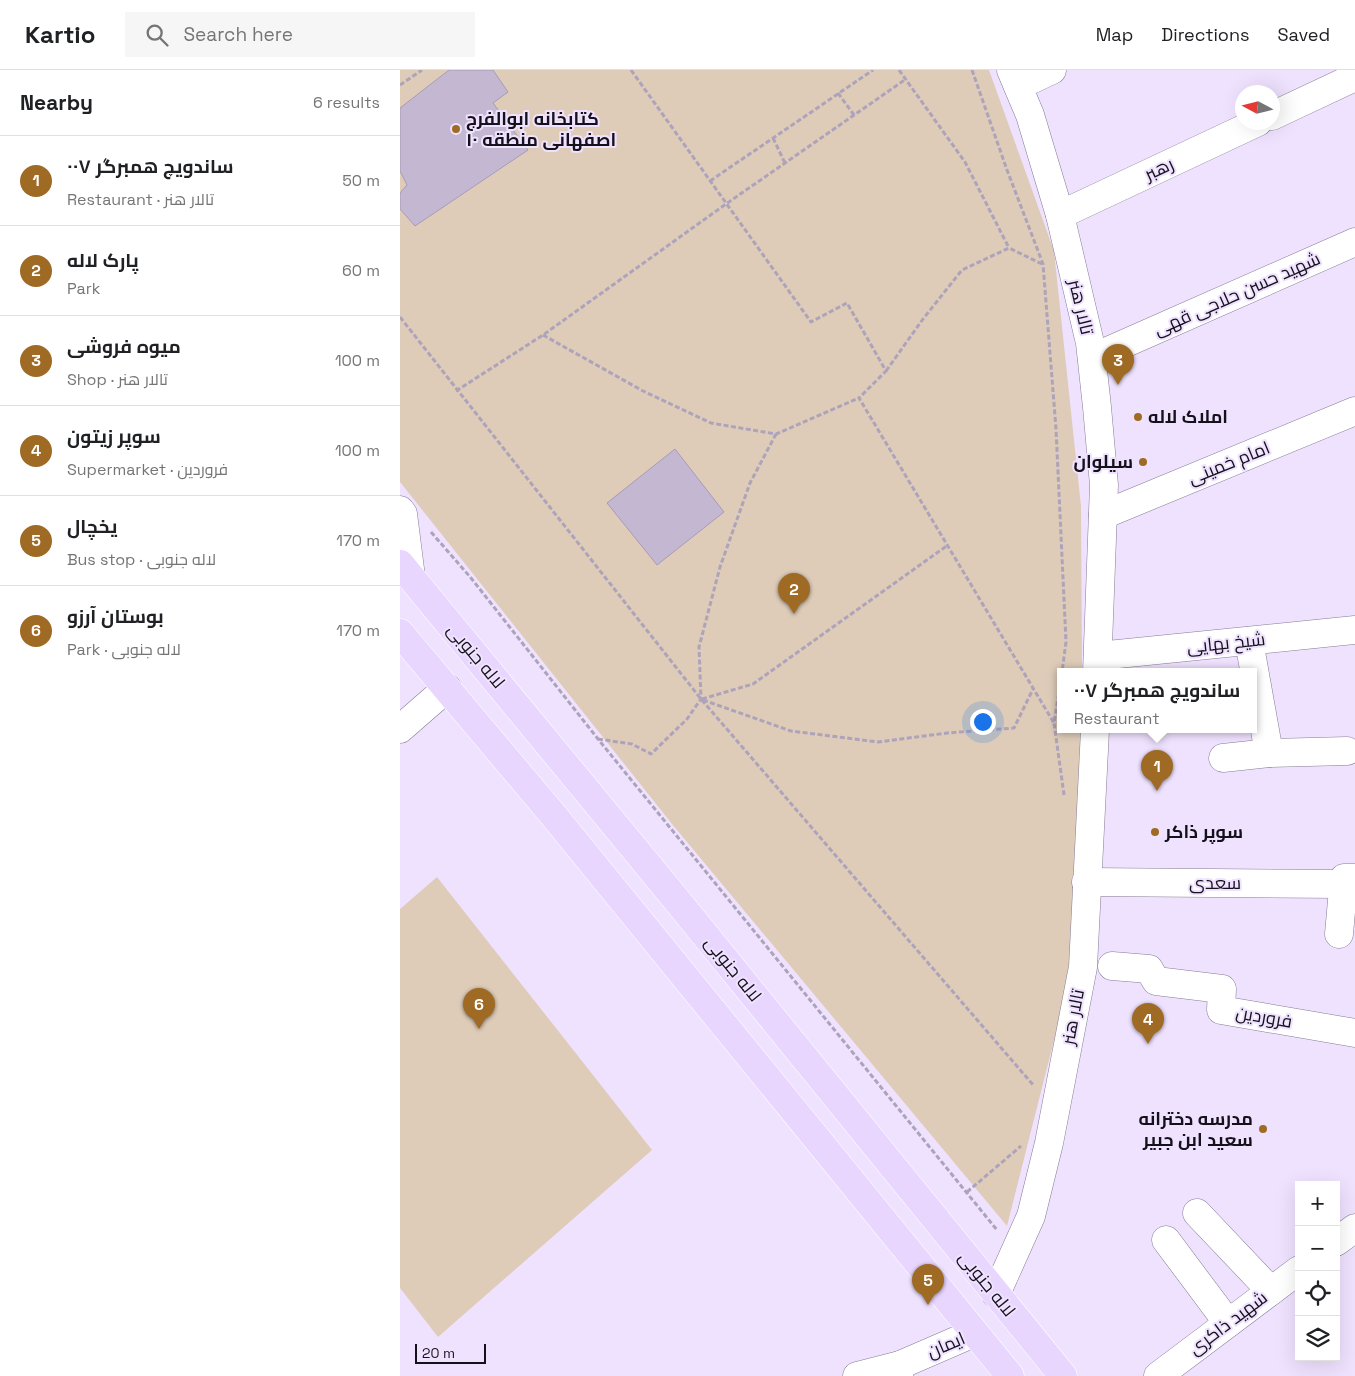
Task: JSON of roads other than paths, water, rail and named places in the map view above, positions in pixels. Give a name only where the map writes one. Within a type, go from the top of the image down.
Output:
[{"type":"main road","name":"لاله جنوبی","points":[[406,571],[675,898],[1063,1376]]},
{"type":"main road","points":[[400,633],[686,978],[1010,1376]]},
{"type":"main road","points":[[484,732],[504,735],[653,916],[660,918],[668,916],[675,909],[675,898]]},
{"type":"main road","points":[[686,978],[687,968],[692,959],[709,959],[845,1128],[876,1146]]},
{"type":"street","points":[[1015,78],[1052,70]]},
{"type":"street","name":"تالار هنر","points":[[1015,78],[1030,115],[1060,215],[1090,343],[1104,485],[1098,664]]},
{"type":"street","points":[[1280,112],[1355,78]]},
{"type":"street","name":"رهبر","points":[[1060,215],[1241,130]]},
{"type":"street","name":"شهید حسن حلاجی قهی","points":[[1092,358],[1355,242]]},
{"type":"street","name":"امام خمینی","points":[[1103,515],[1355,411]]},
{"type":"street","points":[[400,510],[403,514],[406,571]]},
{"type":"street","name":"شیخ بهایی","points":[[1098,664],[1249,641],[1355,630]]},
{"type":"street","points":[[1249,641],[1254,668]]},
{"type":"street","points":[[1257,686],[1269,753]]},
{"type":"street","points":[[400,729],[447,688]]},
{"type":"street","name":"تالار هنر","points":[[996,1294],[1031,1216],[1048,1143],[1083,967],[1095,733]]},
{"type":"street","points":[[1223,758],[1269,753],[1347,751]]},
{"type":"street","points":[[1339,934],[1349,881]]},
{"type":"street","name":"سعدی","points":[[1086,882],[1349,881]]},
{"type":"street","name":"فروردین","points":[[1112,966],[1150,969],[1156,981],[1222,989],[1221,1010],[1355,1032]]},
{"type":"street","points":[[1197,1213],[1271,1291]]},
{"type":"street","points":[[1340,1239],[1355,1228]]},
{"type":"street","points":[[1166,1240],[1228,1324]]},
{"type":"street","name":"شهید ذاکری","points":[[1158,1376],[1298,1271]]},
{"type":"street","name":"ایمان","points":[[857,1376],[900,1370],[974,1333]]},
{"type":"place","name":"کتابخانه ابوالفرج اصفهانی منطقه ۱۰","points":[[456,129]]},
{"type":"place","name":"میوه فروشی","points":[[1118,385]]},
{"type":"place","name":"املاک لاله","points":[[1138,417]]},
{"type":"place","name":"سیلوان","points":[[1143,462]]},
{"type":"place","name":"پارک لاله","points":[[794,614]]},
{"type":"place","name":"ساندویچ همبرگر ۰۰۷","points":[[1157,791]]},
{"type":"place","name":"سوپر ذاکر","points":[[1155,832]]},
{"type":"place","name":"بوستان آرزو","points":[[479,1029]]},
{"type":"place","name":"سوپر زیتون","points":[[1148,1044]]},
{"type":"place","name":"مدرسه دخترانه سعید ابن جبیر","points":[[1263,1129]]},
{"type":"place","name":"یخچال","points":[[928,1305]]}]
